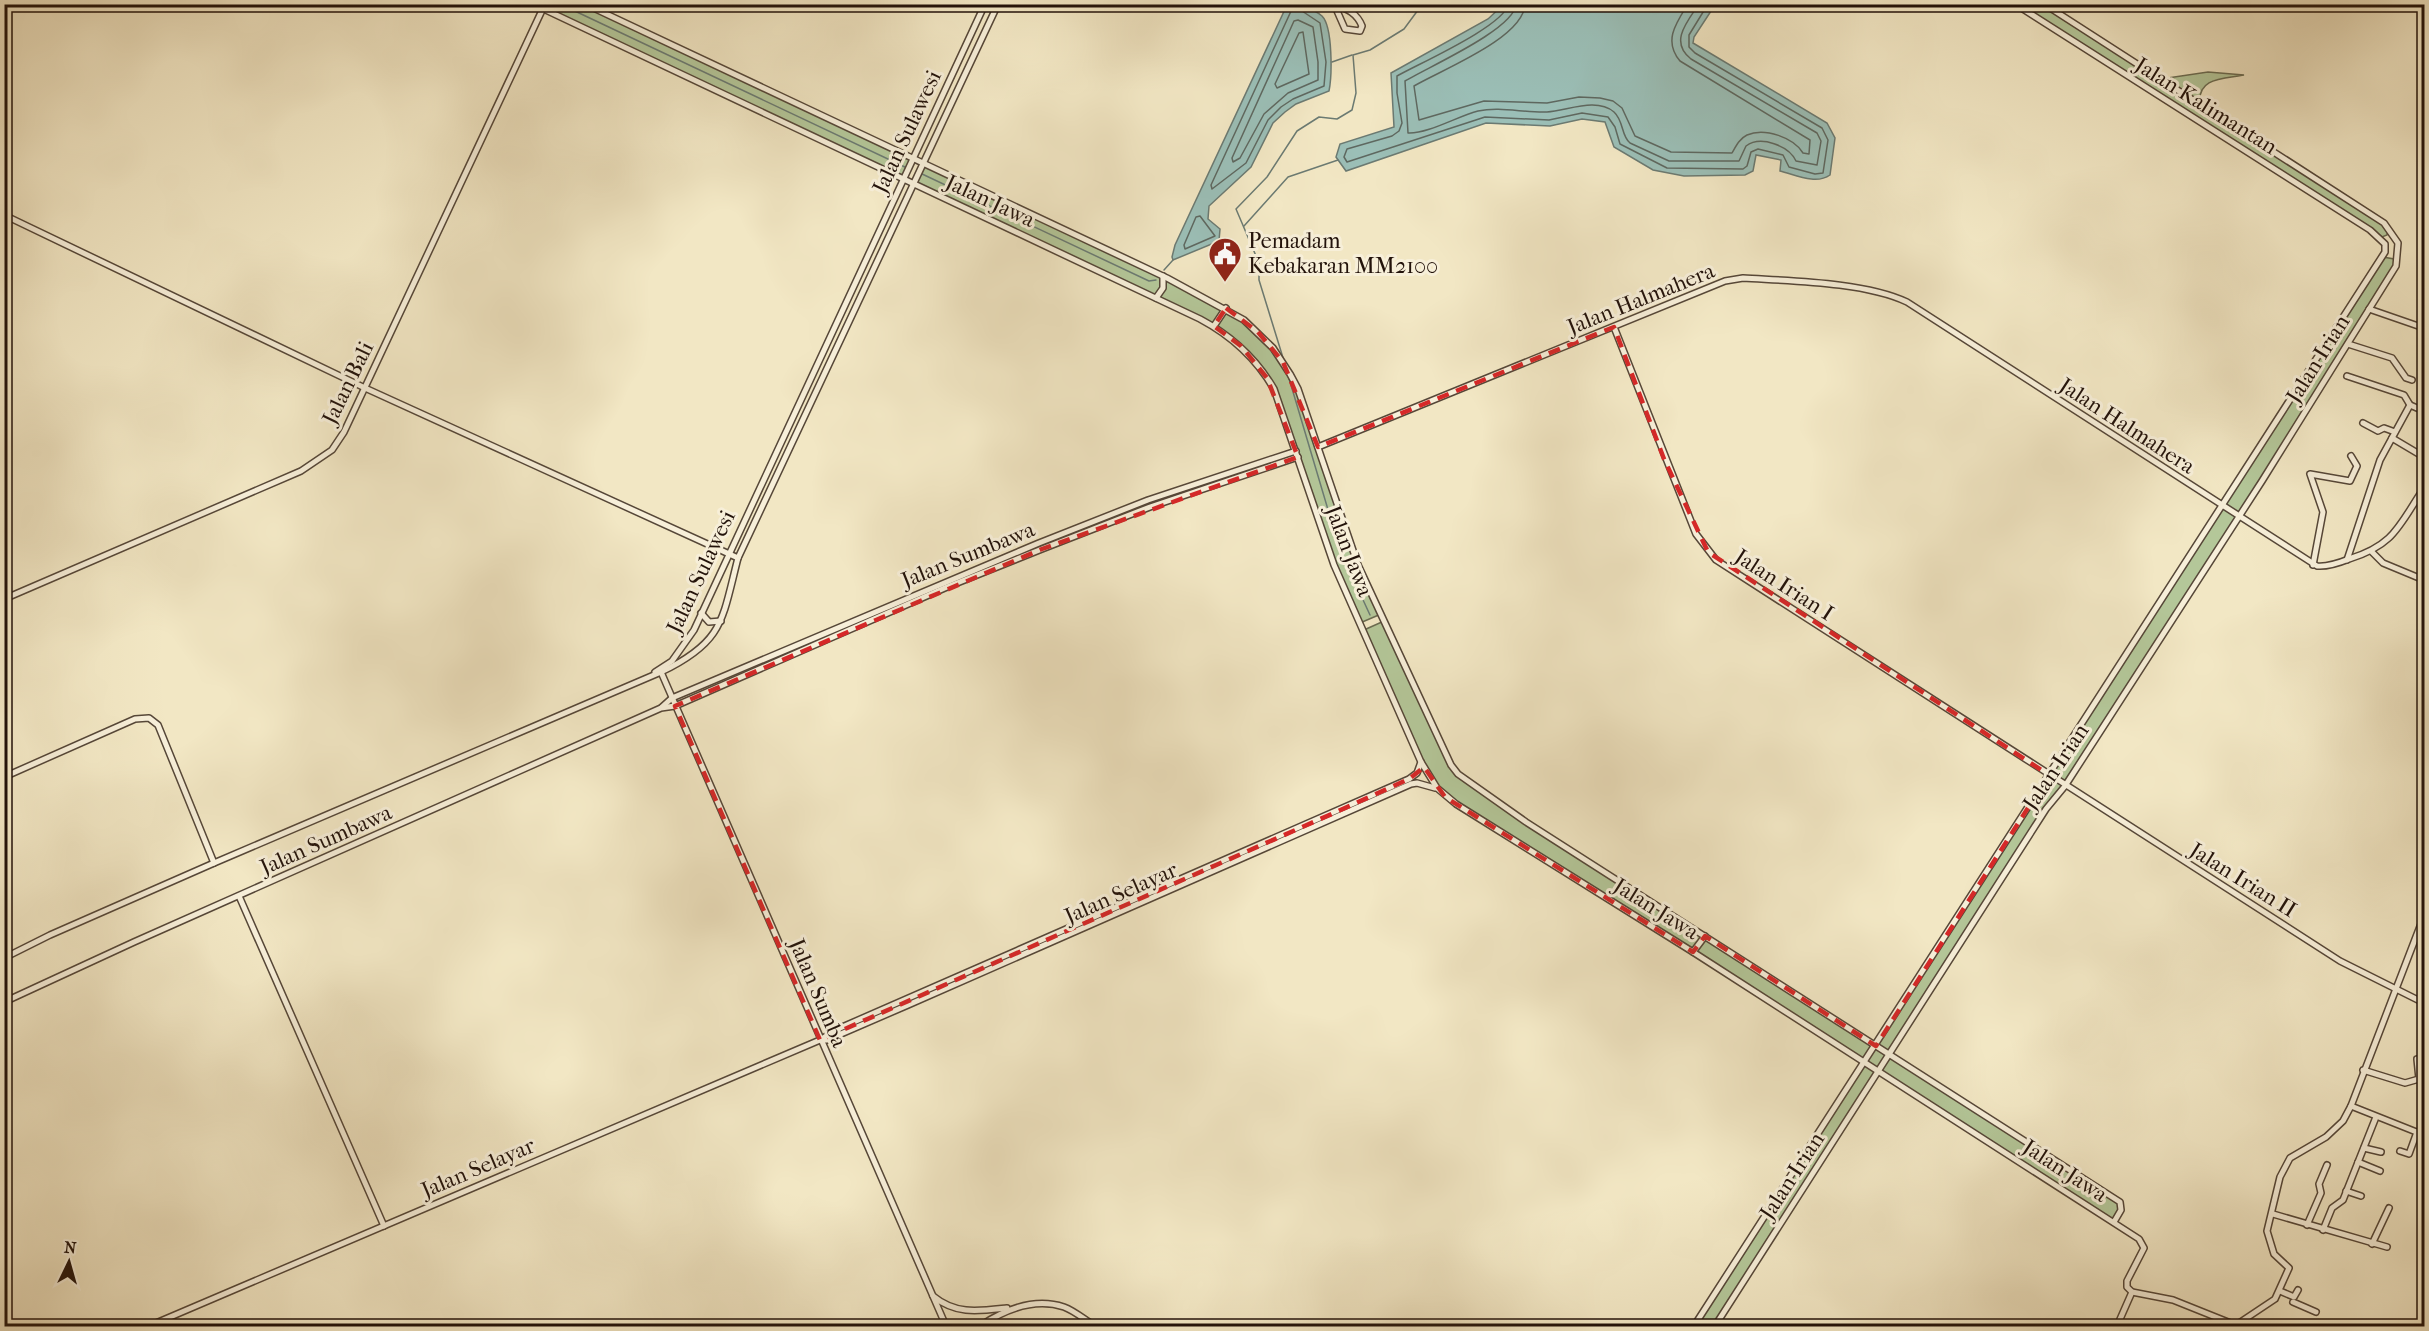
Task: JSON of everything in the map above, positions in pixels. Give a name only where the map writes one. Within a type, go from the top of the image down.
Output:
[{"type":"street","name":"Jalan Jawa","points":[[533,4],[544,6],[904,176],[1214,326],[1241,346],[1267,378],[1281,405],[1334,565],[1421,762],[1437,788],[1456,804],[1693,952],[2114,1222],[2121,1210],[2120,1202],[1508,810],[1458,774],[1358,566],[1298,389],[1283,362],[1258,332],[1226,308],[1163,276],[922,165],[585,4]]},
{"type":"street","name":"Jalan Sulawesi","points":[[651,675],[672,661],[682,650],[701,613],[985,4]]},
{"type":"street","name":"Jalan Sulawesi","points":[[651,675],[693,656],[706,645],[722,620],[738,558],[998,4]]},
{"type":"street","points":[[1334,4],[1354,13],[1359,18],[1362,26],[1360,31],[1344,29],[1334,4]]},
{"type":"street","name":"Jalan Kalimantan","points":[[2016,4],[2378,236]]},
{"type":"street","name":"Jalan Kalimantan","points":[[2044,4],[2385,223]]},
{"type":"street","name":"Jalan Bali","points":[[4,598],[309,467],[332,450],[365,388],[544,6]]},
{"type":"street","points":[[2052,28],[2061,16]]},
{"type":"street","points":[[4,215],[365,388],[738,558]]},
{"type":"street","points":[[2378,236],[2384,237],[2387,233],[2385,223]]},
{"type":"street","points":[[2385,223],[2398,243],[2396,266]]},
{"type":"street","points":[[2378,236],[2385,244],[2381,260]]},
{"type":"street","points":[[2381,260],[2390,257],[2394,259],[2396,266]]},
{"type":"street","name":"Jalan Irian","points":[[1694,1326],[1876,1046],[2220,506],[2381,260]]},
{"type":"street","name":"Jalan Irian","points":[[1715,1326],[2046,809],[2065,786],[2238,517],[2396,266]]},
{"type":"street","points":[[1156,298],[1162,288],[1163,276]]},
{"type":"street","name":"Jalan Halmahera","points":[[1318,447],[1734,279],[1864,289],[1891,294],[2313,565]]},
{"type":"street","points":[[1214,326],[1226,308]]},
{"type":"street","points":[[2369,309],[2424,328]]},
{"type":"street","name":"Jalan Irian I","points":[[1614,327],[1664,459],[1696,534],[1708,552],[1738,576],[2049,775]]},
{"type":"street","points":[[2349,344],[2392,358],[2406,378],[2412,380]]},
{"type":"street","points":[[2347,376],[2404,395],[2410,405],[2424,411]]},
{"type":"street","points":[[2347,560],[2379,464],[2410,405]]},
{"type":"street","points":[[2363,423],[2378,431],[2384,428],[2395,432]]},
{"type":"street","points":[[2392,438],[2424,457]]},
{"type":"street","name":"Jalan Sumbawa","points":[[4,1002],[661,708],[675,706],[946,584],[1148,500],[1297,454]]},
{"type":"street","points":[[2351,456],[2357,466],[2350,481],[2310,474],[2323,512],[2313,565],[2325,566],[2347,560],[2372,552],[2385,544],[2424,488]]},
{"type":"street","points":[[2372,552],[2383,563],[2424,580]]},
{"type":"street","name":"Jalan Sumbawa","points":[[661,708],[672,698],[921,595]]},
{"type":"street","points":[[701,613],[709,622],[722,620]]},
{"type":"street","name":"Jalan Sumba","points":[[661,672],[946,1326]]},
{"type":"street","points":[[4,958],[50,935],[214,863],[651,675]]},
{"type":"street","points":[[4,777],[135,720],[150,718],[158,725],[214,863]]},
{"type":"street","name":"Jalan Selayar","points":[[149,1326],[820,1040],[827,1040],[1050,939],[1335,816],[1413,777],[1421,762]]},
{"type":"street","name":"Jalan Irian II","points":[[2049,775],[2340,961],[2424,1003]]},
{"type":"street","name":"Jalan Selayar","points":[[1390,790],[1414,783],[1437,788]]},
{"type":"street","points":[[239,896],[384,1226]]},
{"type":"street","points":[[2114,1222],[2143,1244],[2142,1254],[2127,1281],[2127,1287],[2132,1292],[2173,1300],[2233,1325],[2247,1320],[2275,1299],[2289,1268],[2274,1254],[2267,1231],[2280,1177],[2286,1164],[2295,1154],[2314,1145],[2336,1129],[2351,1106],[2424,915]]},
{"type":"street","points":[[1693,952],[1705,936]]},
{"type":"street","points":[[2363,1070],[2405,1083],[2422,1080],[2417,1059]]},
{"type":"street","points":[[2351,1106],[2424,1135]]},
{"type":"street","points":[[2323,1230],[2332,1208],[2343,1200],[2376,1117]]},
{"type":"street","points":[[2400,1151],[2409,1154],[2417,1132]]},
{"type":"street","points":[[2364,1148],[2381,1152]]},
{"type":"street","points":[[2358,1162],[2380,1171]]},
{"type":"street","points":[[2307,1225],[2320,1193],[2319,1184],[2327,1165]]},
{"type":"street","points":[[2346,1191],[2361,1196]]},
{"type":"street","points":[[2372,1244],[2389,1208]]},
{"type":"street","points":[[2272,1214],[2387,1247]]},
{"type":"street","points":[[2293,1302],[2298,1290]]},
{"type":"street","points":[[2280,1291],[2293,1302],[2316,1312]]},
{"type":"street","points":[[2117,1326],[2132,1292]]},
{"type":"street","points":[[932,1295],[948,1306],[963,1311],[1031,1305],[1064,1307],[1095,1326]]},
{"type":"street","points":[[981,1326],[1010,1308]]},
{"type":"highlighted area","points":[[1226,308],[1258,332],[1283,362],[1318,447],[1614,327],[1664,459],[1708,552],[2049,775],[1876,1046],[1705,936],[1693,952],[1445,797],[1424,767],[1409,779],[1334,813],[820,1040],[675,706],[1042,549],[1298,457],[1267,378],[1241,346],[1214,326]]},
{"type":"green space","points":[[533,5],[585,5],[913,158],[903,178]]},
{"type":"green space","points":[[2015,5],[2044,5],[2161,79],[2208,72],[2244,75],[2207,84],[2200,95],[2200,104],[2384,223],[2388,230],[2387,235],[2382,237]]},
{"type":"green space","points":[[923,163],[1226,308],[1265,340],[1298,389],[1358,565],[1381,614],[1360,623],[1323,534],[1267,378],[1229,335],[913,183]]},
{"type":"green space","points":[[2383,257],[2394,259],[2396,266],[2065,786],[2046,809],[1889,1054],[2122,1206],[2114,1222],[1878,1071],[1715,1326],[1694,1326],[1864,1063],[1456,804],[1432,782],[1364,630],[1384,621],[1451,765],[1472,786],[1876,1045]]},
{"type":"water","points":[[1504,4],[1715,5],[1694,37],[1693,43],[1827,123],[1835,138],[1830,175],[1819,179],[1799,177],[1780,171],[1781,160],[1756,155],[1753,171],[1745,175],[1684,176],[1653,170],[1614,147],[1605,122],[1582,119],[1550,126],[1486,123],[1346,171],[1336,157],[1340,144],[1394,127],[1391,73],[1488,19]]},
{"type":"water","points":[[1287,5],[1310,9],[1319,13],[1326,22],[1331,52],[1329,91],[1296,104],[1273,123],[1251,167],[1209,206],[1208,219],[1220,229],[1219,241],[1173,260],[1175,245]]},
{"type":"waterway","points":[[560,4],[907,168]]},
{"type":"waterway","points":[[1284,361],[1259,280],[1259,263],[1236,209],[1267,177],[1297,131],[1319,117],[1337,119],[1352,110],[1356,93],[1353,55],[1370,50],[1404,29],[1421,6],[1447,4]]},
{"type":"waterway","points":[[1332,62],[1352,55]]},
{"type":"waterway","points":[[1244,226],[1288,177],[1338,160]]},
{"type":"waterway","points":[[920,173],[1149,281],[1156,280]]},
{"type":"waterway","points":[[1164,270],[1173,260]]},
{"type":"waterway","points":[[1288,375],[1340,550],[1370,615]]},
{"type":"place","name":"Pemadam Kebakaran MM2100","points":[[1225,283]]}]
